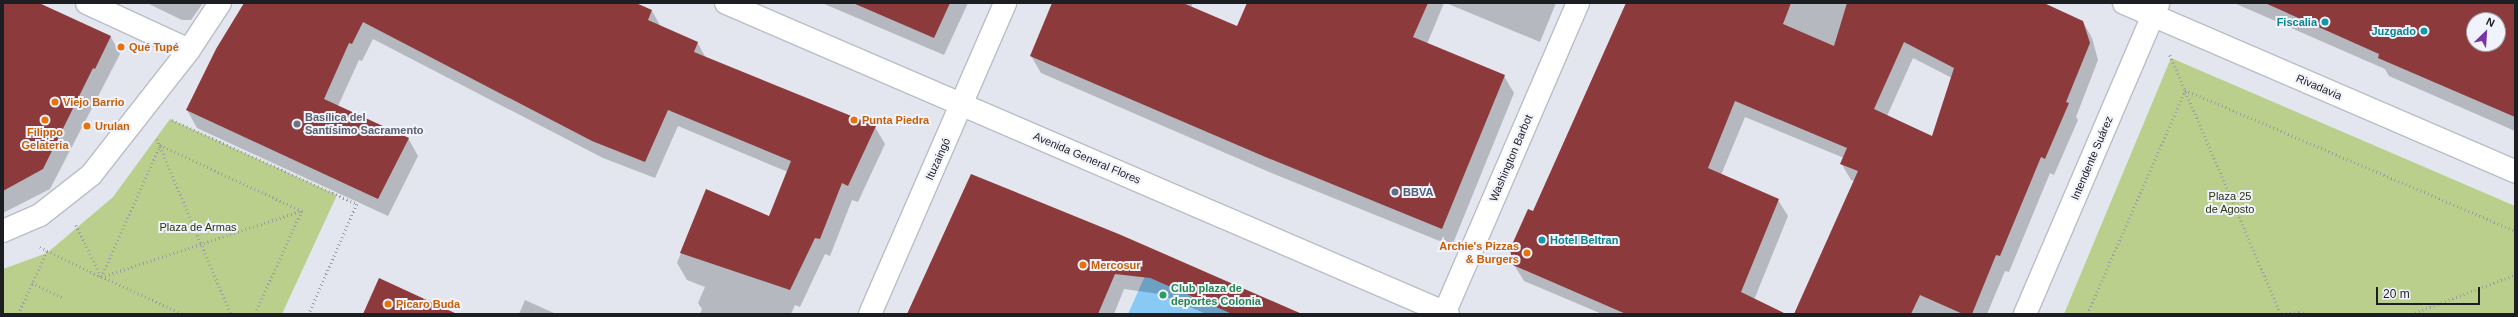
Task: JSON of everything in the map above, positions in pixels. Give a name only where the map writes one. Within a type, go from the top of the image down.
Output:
[{"type":"street","points":[[88,3],[189,50]]},
{"type":"street","points":[[5,231],[40,215],[91,175],[189,50],[220,3]]},
{"type":"street","name":"Avenida General Flores","points":[[726,3],[1445,313]]},
{"type":"street","name":"Ituzaingó","points":[[870,314],[962,104],[1004,3]]},
{"type":"street","name":"Washington Barbot","points":[[1445,313],[1578,3]]},
{"type":"street","name":"Rivadavia","points":[[2124,3],[2156,9],[2515,171]]},
{"type":"street","name":"Intendente Suárez","points":[[2025,314],[2156,9]]},
{"type":"path","points":[[2185,90],[2515,231]]},
{"type":"path","points":[[2087,314],[2185,90]]},
{"type":"path","points":[[2185,90],[2282,314],[2299,312],[2308,314]]},
{"type":"path","points":[[144,107],[231,314]]},
{"type":"path","points":[[144,107],[357,204],[309,314]]},
{"type":"path","points":[[160,145],[302,211]]},
{"type":"path","points":[[101,277],[160,145]]},
{"type":"path","points":[[63,198],[101,277]]},
{"type":"path","points":[[101,277],[302,211]]},
{"type":"path","points":[[254,314],[302,211]]},
{"type":"path","points":[[5,231],[182,314]]},
{"type":"path","points":[[18,314],[47,251]]},
{"type":"path","points":[[2411,314],[2515,276]]},
{"type":"path","points":[[32,284],[64,298]]},
{"type":"path","points":[[172,309],[174,314]]},
{"type":"green space","name":"Plaza 25 de Agosto","points":[[2171,58],[2515,206],[2515,314],[2064,314]]},
{"type":"green space","name":"Plaza de Armas","points":[[170,119],[337,195],[282,314],[3,314],[3,269],[47,253],[113,197]]},
{"type":"water","name":"Club plaza de deportes Colonia","points":[[1145,276],[1232,314],[1128,314]]},
{"type":"building","points":[[3,3],[39,3],[111,36],[95,69],[93,68],[43,169],[3,191]]},
{"type":"building","points":[[244,3],[636,3],[652,10],[648,20],[698,42],[694,52],[876,126],[848,186],[842,183],[820,239],[815,238],[790,290],[680,253],[706,189],[769,216],[791,161],[668,110],[645,162],[592,141],[363,22],[352,44],[349,43],[324,99],[409,138],[378,199],[186,110],[216,49]]},
{"type":"building","points":[[853,3],[950,3],[934,38]]},
{"type":"building","points":[[1052,3],[1183,3],[1237,26],[1247,3],[1428,3],[1413,37],[1505,75],[1442,229],[1263,156],[1030,56]]},
{"type":"building","points":[[1626,3],[1791,3],[1783,24],[1834,46],[1847,3],[2044,3],[2083,21],[2090,43],[2066,102],[2069,103],[2045,159],[2041,157],[2000,256],[1996,255],[1972,314],[1963,314],[1920,295],[1911,314],[1794,314],[1858,171],[1840,164],[1847,148],[1735,101],[1708,168],[1779,199],[1741,292],[1786,314],[1626,314],[1513,265],[1510,249],[1528,209],[1533,211]],"holes":[[[1904,42],[1954,68],[1932,136],[1874,109]]]},
{"type":"building","points":[[2265,3],[2515,3],[2515,117],[2378,58],[2379,54]]},
{"type":"building","points":[[971,174],[1121,235],[1302,314],[1232,314],[1150,278],[1115,274],[1098,314],[907,314]]},
{"type":"building","points":[[379,278],[457,314],[363,314]]},
{"type":"place","name":"Fiscalia","points":[[2325,22]]},
{"type":"place","name":"Juzgado","points":[[2424,31]]},
{"type":"place","name":"Qué Tupé","points":[[121,47]]},
{"type":"place","name":"Viejo Barrio","points":[[55,102]]},
{"type":"place","name":"Filippo Gelateria","points":[[45,120]]},
{"type":"place","name":"Punta Piedra","points":[[854,120]]},
{"type":"place","name":"Basílica del Santísimo Sacramento","points":[[297,124]]},
{"type":"place","name":"Urulan","points":[[87,126]]},
{"type":"place","name":"BBVA","points":[[1395,192]]},
{"type":"place","name":"Hotel Beltran","points":[[1542,240]]},
{"type":"place","name":"Archie's Pizzas & Burgers","points":[[1527,253]]},
{"type":"place","name":"Mercosur","points":[[1083,265]]},
{"type":"place","name":"Club plaza de deportes Colonia","points":[[1163,295]]},
{"type":"place","name":"Picaro Buda","points":[[388,304]]}]
